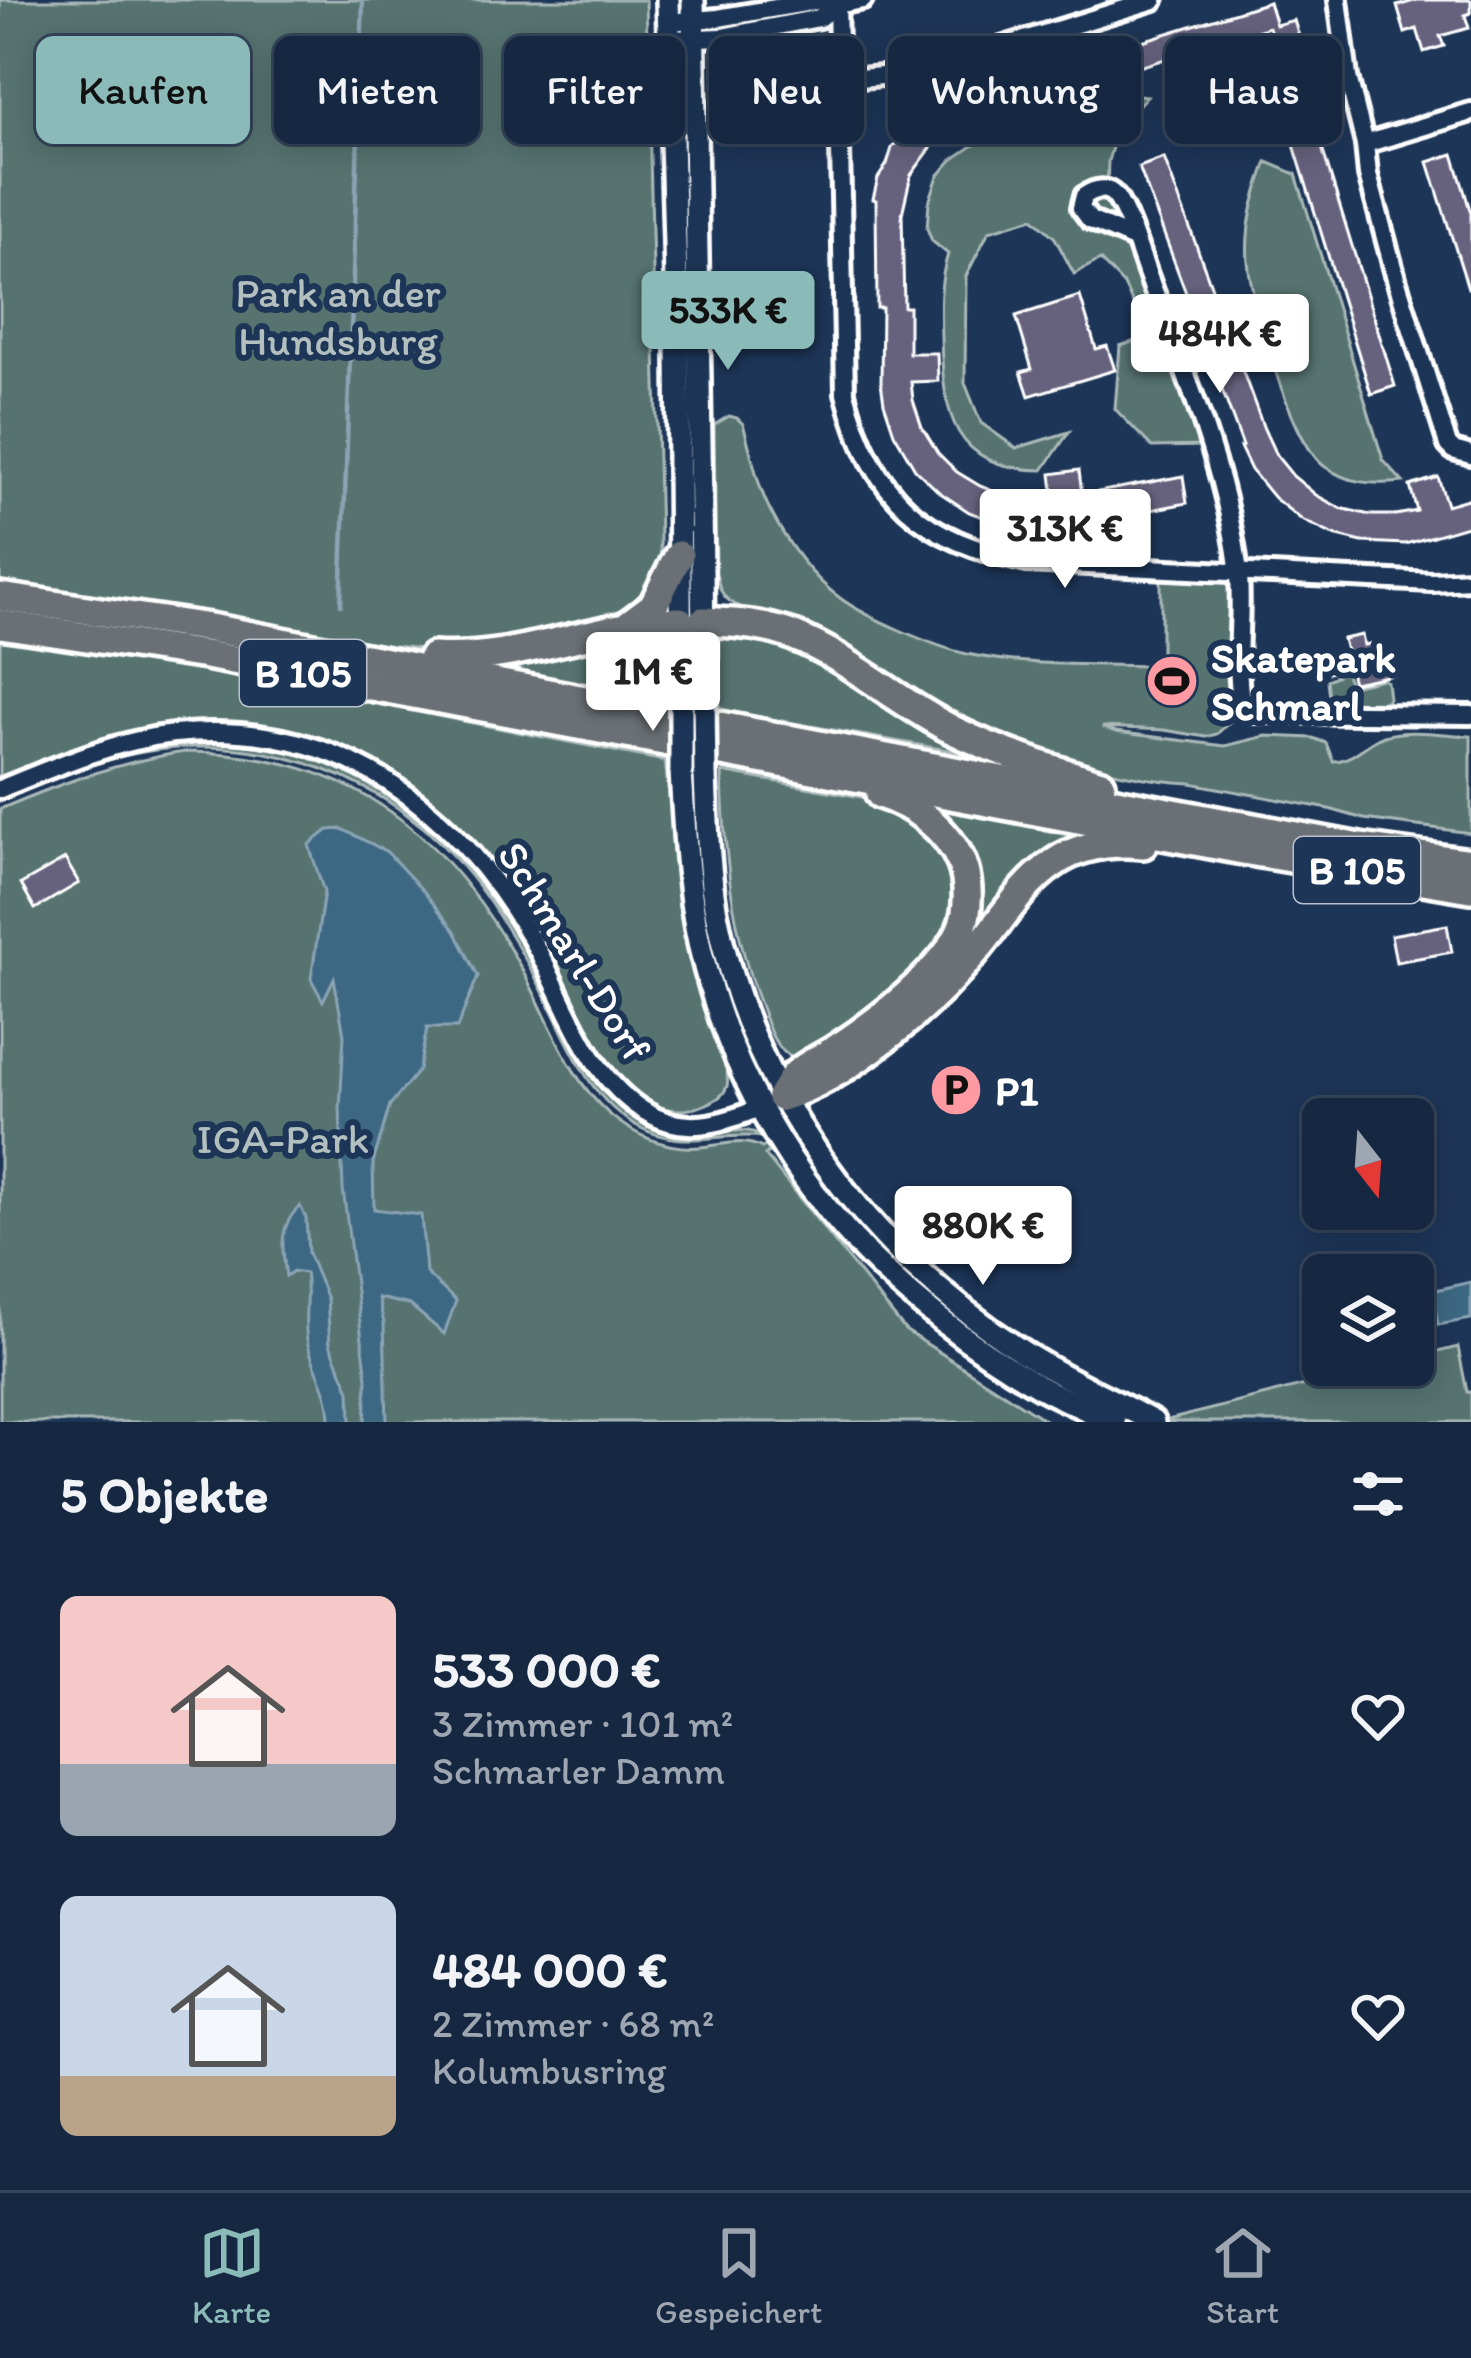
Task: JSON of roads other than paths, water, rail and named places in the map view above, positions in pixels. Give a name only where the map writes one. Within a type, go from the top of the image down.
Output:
[{"type":"highway","points":[[624,626],[653,606],[679,555]]},
{"type":"highway","name":"B 105","points":[[0,597],[316,648],[1360,848],[1471,863]]},
{"type":"highway","points":[[316,648],[355,644],[457,658],[624,626],[692,621],[755,625],[793,635],[952,729],[1122,791],[1147,808]]},
{"type":"highway","name":"B 105","points":[[0,624],[206,655],[1243,850],[1471,888]]},
{"type":"highway","points":[[770,1103],[796,1073],[884,1014],[939,963],[962,927],[967,888],[964,870],[949,841],[912,807],[885,795],[824,783],[798,766]]},
{"type":"highway","points":[[770,1103],[806,1090],[910,1017],[971,956],[1031,882],[1064,857],[1090,847],[1123,843],[1212,855],[1243,850]]},
{"type":"street","points":[[862,0],[837,2],[818,19],[722,37],[693,20],[669,20],[679,555],[704,658],[681,771],[690,889],[705,968],[738,1065],[802,1131],[844,1190],[910,1265],[1024,1353],[1153,1422]]},
{"type":"street","points":[[864,78],[943,64],[1154,0]]},
{"type":"street","points":[[1339,0],[1348,77],[1368,175],[1397,282],[1448,445],[1471,455]]},
{"type":"street","points":[[837,2],[837,36]]},
{"type":"street","points":[[693,20],[692,699],[720,929],[770,1103],[773,1136],[831,1213],[917,1302],[1000,1363],[1114,1422]]},
{"type":"street","points":[[1365,144],[1471,112]]},
{"type":"street","points":[[839,144],[845,393],[854,429],[878,478],[935,531],[992,555],[1027,562],[1471,580]]},
{"type":"street","points":[[1134,239],[1188,380],[1228,507],[1239,571],[1240,698],[1246,710],[1471,715]]},
{"type":"street","name":"Schmarl-Dorf","points":[[0,789],[88,754],[172,734],[277,739],[324,751],[388,782],[444,822],[492,876],[538,949],[596,1062],[628,1100],[662,1121],[697,1126],[731,1120],[770,1103]]},
{"type":"water","points":[[342,829],[387,852],[425,893],[455,931],[478,976],[457,1028],[427,1028],[419,1070],[390,1105],[373,1163],[374,1209],[421,1215],[426,1273],[456,1301],[444,1334],[410,1305],[378,1298],[384,1323],[387,1422],[365,1422],[367,1379],[343,1189],[344,1035],[334,978],[323,1001],[311,979],[324,892],[309,845],[328,830]]},
{"type":"water","points":[[300,1206],[306,1218],[308,1253],[327,1299],[330,1344],[350,1391],[351,1422],[330,1422],[307,1340],[305,1273],[293,1271],[286,1276],[285,1230]]},
{"type":"water","points":[[1471,1282],[1471,1319],[1438,1325],[1434,1291]]},
{"type":"waterway","points":[[341,605],[363,0]]},
{"type":"place","name":"Skatepark Schmarl","points":[[1172,681]]},
{"type":"place","name":"P1","points":[[956,1090]]},
{"type":"park label","name":"Park an der Hundsburg","points":[[338,316]]},
{"type":"park label","name":"IGA-Park","points":[[283,1138]]}]
